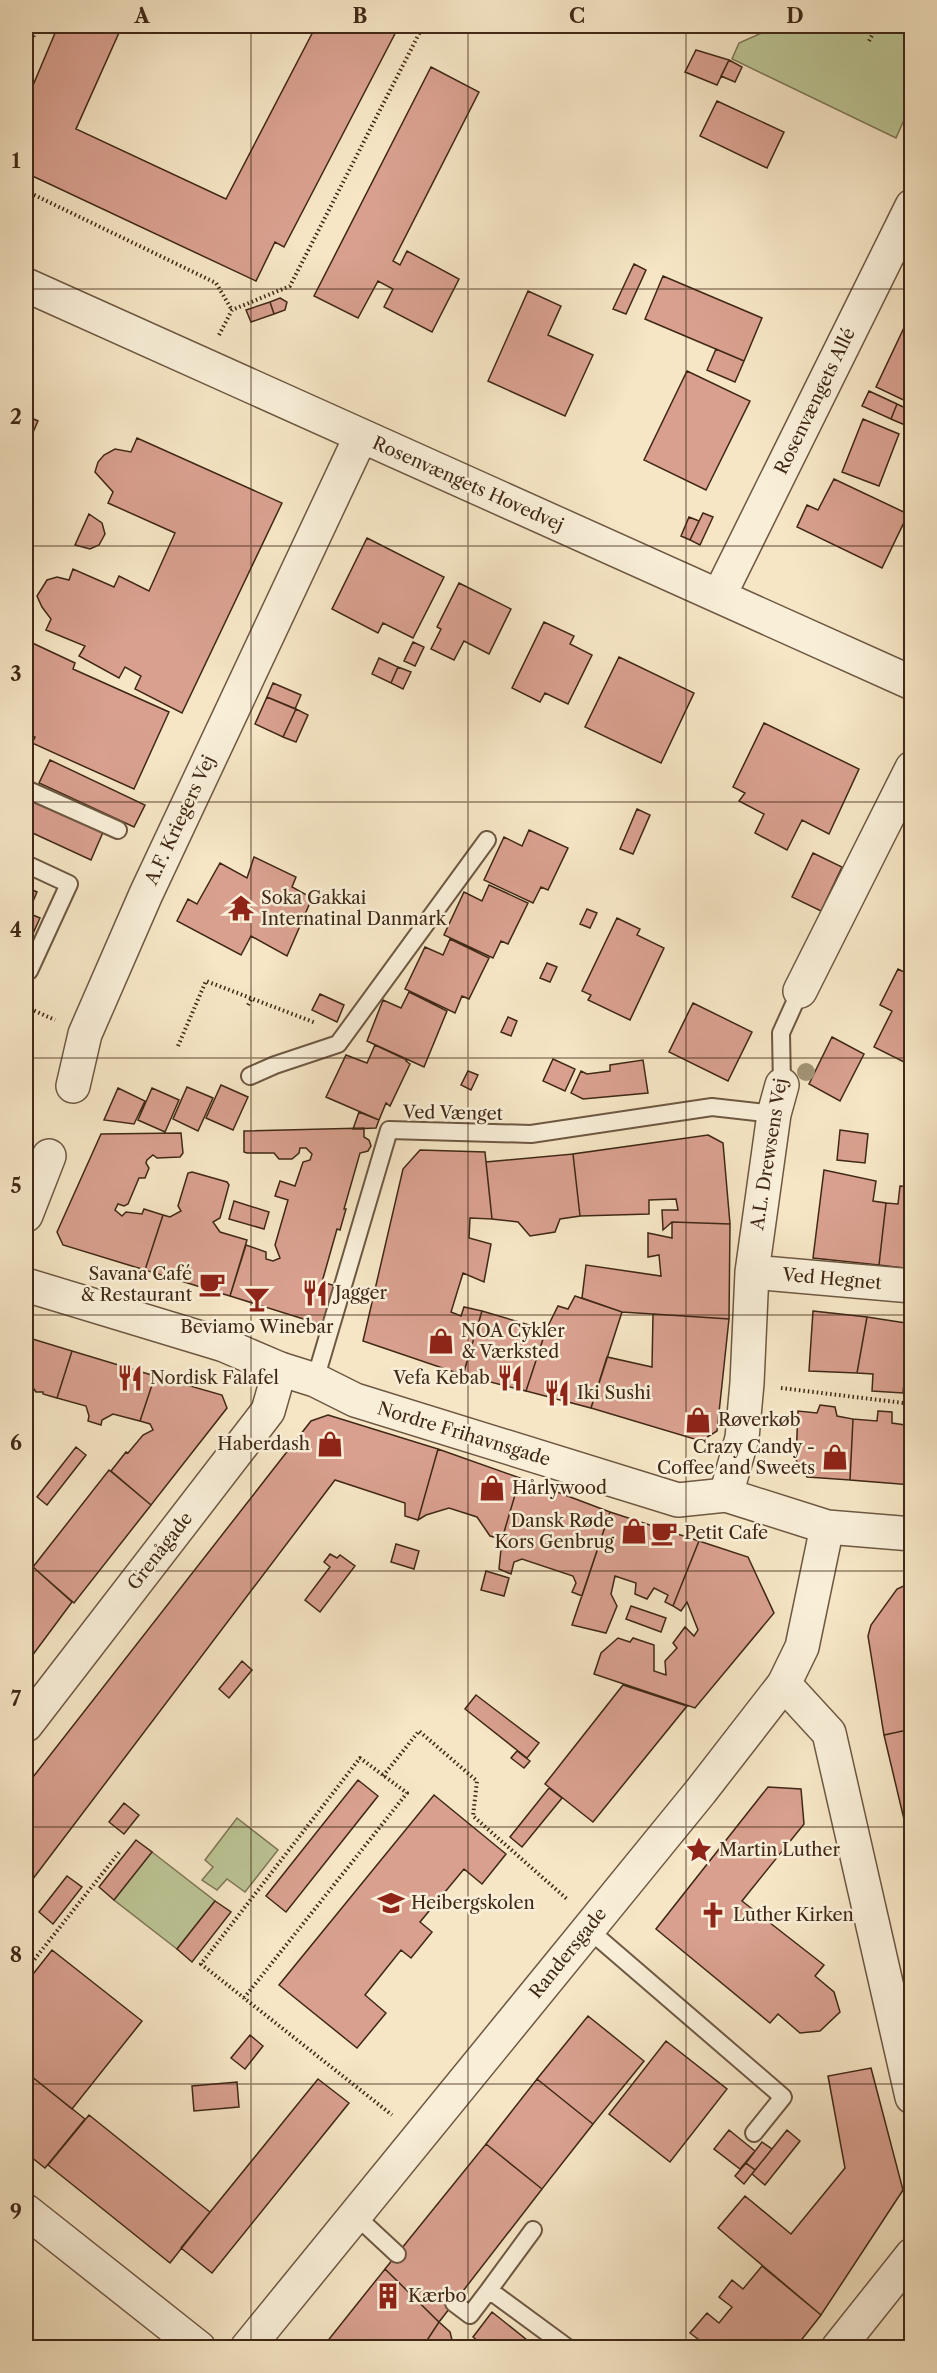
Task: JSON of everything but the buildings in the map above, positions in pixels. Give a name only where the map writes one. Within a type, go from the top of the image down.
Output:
[{"type":"street","name":"Rosenvængets Allé","points":[[719,596],[912,206]]},
{"type":"street","name":"Rosenvængets Hovedvej","points":[[26,285],[912,683]]},
{"type":"street","name":"A.F. Kriegers Vej","points":[[73,1086],[85,1034],[146,894],[361,436]]},
{"type":"street","name":"A.L. Drewsens Vej","points":[[800,991],[912,768]]},
{"type":"street","name":"A.L. Drewsens Vej","points":[[726,1495],[742,1438],[752,1272],[778,1100]]},
{"type":"street","points":[[26,1215],[49,1156]]},
{"type":"street","name":"Ved Hegnet","points":[[752,1272],[912,1286]]},
{"type":"street","name":"Nordre Frihavnsgade","points":[[26,1285],[224,1345],[280,1369],[315,1380],[355,1400],[678,1500],[726,1495],[827,1527],[912,1534]]},
{"type":"street","name":"Grenågade","points":[[26,1725],[268,1411],[280,1369]]},
{"type":"street","name":"Randersgade","points":[[247,2348],[701,1791],[784,1684],[802,1647],[827,1527]]},
{"type":"street","points":[[784,1684],[829,1733],[912,2097]]},
{"type":"street","points":[[26,2211],[199,2348]]},
{"type":"street","points":[[838,2348],[902,2288],[912,2255]]},
{"type":"lane","points":[[26,789],[118,830]]},
{"type":"lane","points":[[250,1076],[338,1044],[487,840]]},
{"type":"lane","points":[[26,864],[69,884],[29,971]]},
{"type":"lane","name":"A.L. Drewsens Vej","points":[[778,1100],[781,1033],[800,991]]},
{"type":"lane","name":"Ved Vænget","points":[[315,1380],[389,1130],[531,1134],[712,1107],[778,1100]]},
{"type":"lane","points":[[591,1926],[783,2097],[754,2133]]},
{"type":"lane","points":[[355,2215],[397,2254]]},
{"type":"lane","points":[[454,2303],[470,2315],[534,2230]]},
{"type":"lane","points":[[489,2290],[568,2348]]},
{"type":"path","points":[[26,53],[38,26]]},
{"type":"path","points":[[205,365],[232,310],[290,286],[423,26]]},
{"type":"path","points":[[869,41],[877,26]]},
{"type":"path","points":[[26,191],[216,283],[232,310]]},
{"type":"path","points":[[178,1046],[206,981],[345,1035]]},
{"type":"path","points":[[248,1005],[252,998]]},
{"type":"path","points":[[747,1383],[912,1404]]},
{"type":"path","points":[[383,1776],[419,1731],[477,1781],[473,1816],[591,1926]]},
{"type":"path","points":[[244,1998],[407,1793],[360,1758],[201,1964],[244,1998],[419,2136]]},
{"type":"path","points":[[26,1970],[122,1850]]},
{"type":"green space","points":[[777,26],[911,26],[911,104],[896,138],[732,59],[739,43]]},
{"type":"green space","points":[[237,1818],[278,1850],[245,1892],[227,1879],[217,1890],[202,1880],[213,1867],[205,1860]]},
{"type":"green space","points":[[152,1852],[215,1901],[177,1949],[114,1900]]},
{"type":"place","name":"Soka Gakkai Internatinal Danmark","points":[[241,908]]},
{"type":"place","name":"Savana Café & Restaurant","points":[[212,1284]]},
{"type":"place","name":"Jagger","points":[[315,1293]]},
{"type":"place","name":"Beviamo Winebar","points":[[257,1299]]},
{"type":"place","name":"NOA Cykler & Værksted","points":[[441,1341]]},
{"type":"place","name":"Nordisk Falafel","points":[[130,1378]]},
{"type":"place","name":"Vefa Kebab","points":[[510,1378]]},
{"type":"place","name":"Iki Sushi","points":[[557,1393]]},
{"type":"place","name":"Røverkøb","points":[[698,1420]]},
{"type":"place","name":"Haberdash","points":[[330,1444]]},
{"type":"place","name":"Crazy Candy - Coffee and Sweets","points":[[835,1457]]},
{"type":"place","name":"Hårlywood","points":[[492,1488]]},
{"type":"place","name":"Dansk Røde Kors Genbrug","points":[[634,1531]]},
{"type":"place","name":"Petit Cafe","points":[[664,1533]]},
{"type":"place","name":"Martin Luther","points":[[699,1850]]},
{"type":"place","name":"Heibergskolen","points":[[391,1903]]},
{"type":"place","name":"Luther Kirken","points":[[713,1915]]},
{"type":"place","name":"Kærbo","points":[[388,2296]]}]
